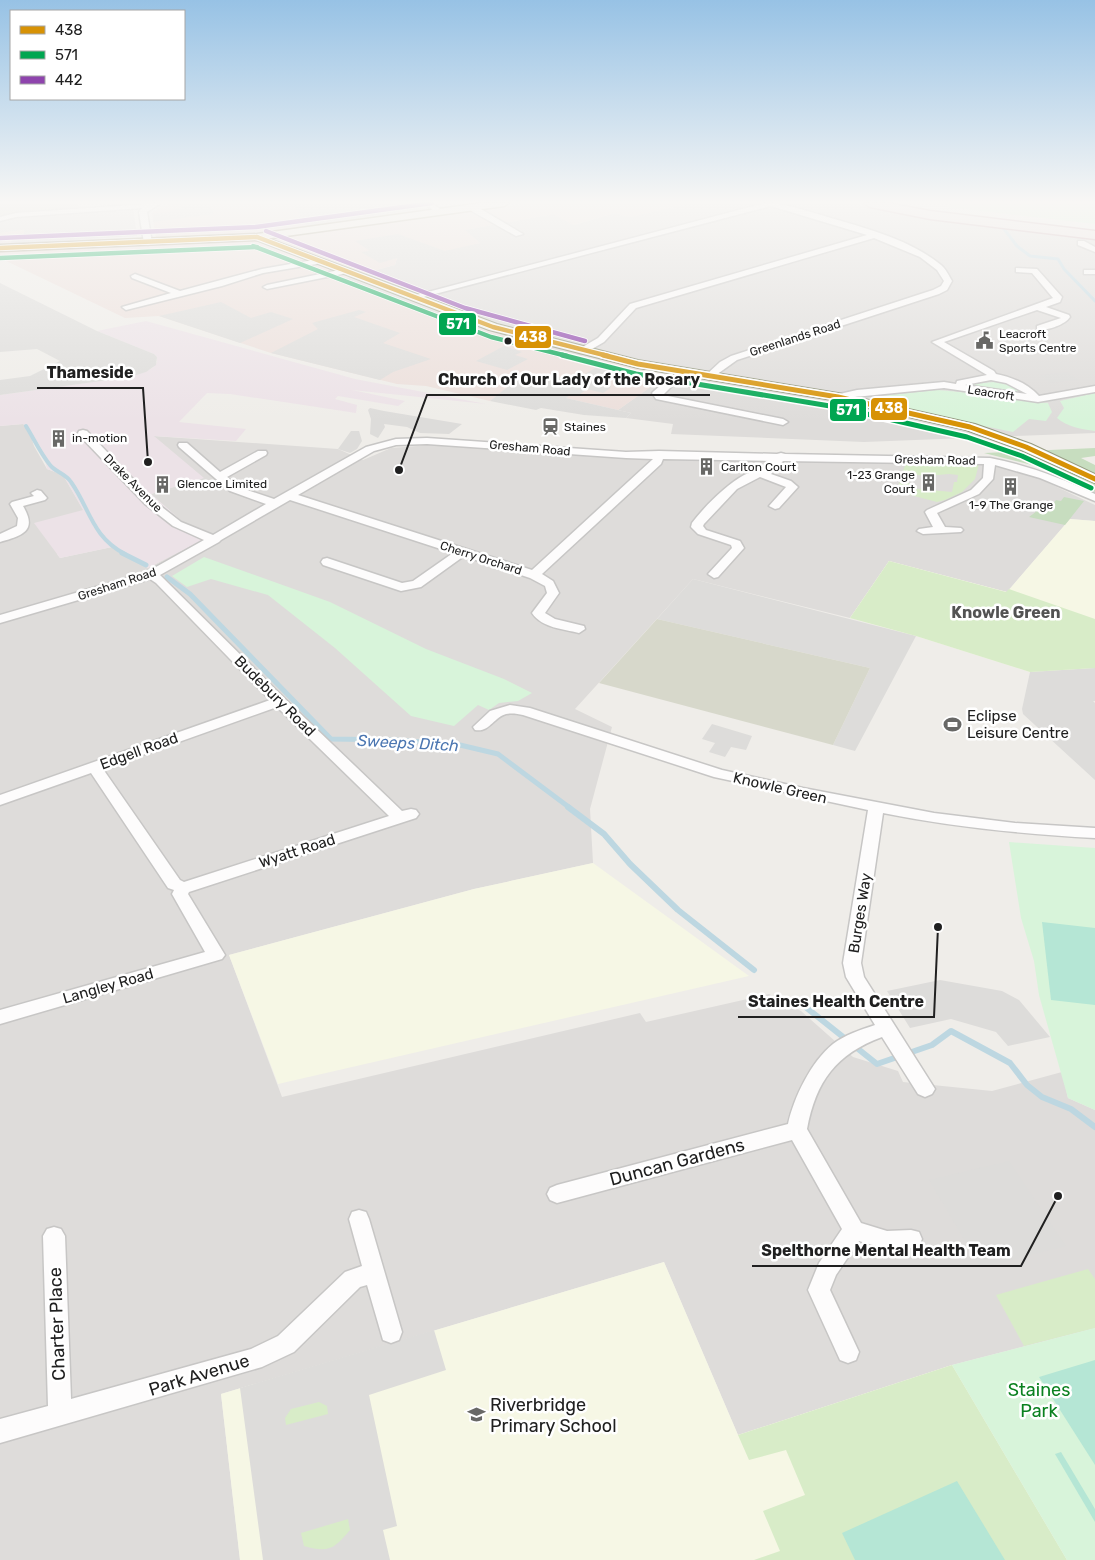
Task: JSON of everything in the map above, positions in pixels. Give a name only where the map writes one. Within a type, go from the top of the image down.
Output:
[{"type":"street","points":[[135,276],[180,294]]},
{"type":"street","points":[[126,307],[244,276]]},
{"type":"street","points":[[268,287],[321,276]]},
{"type":"street","points":[[357,276],[493,327],[582,351],[681,372],[838,397],[994,434],[1091,477]]},
{"type":"street","points":[[413,297],[493,276]]},
{"type":"street","points":[[582,351],[601,340],[633,306],[735,276]]},
{"type":"street","name":"Greenlands Road","points":[[709,377],[723,364],[734,358],[927,296],[944,288],[948,281],[946,276]]},
{"type":"street","points":[[992,377],[991,374],[937,342],[1057,300],[1058,297],[1038,276]]},
{"type":"street","points":[[1038,307],[1066,317],[1064,320],[1040,328]]},
{"type":"street","points":[[681,372],[657,393],[659,397],[783,422],[772,433]]},
{"type":"street","name":"Leacroft","points":[[838,397],[944,385],[992,377],[1019,385],[1033,393],[1038,399]]},
{"type":"street","name":"Leacroft","points":[[944,385],[1038,399],[1095,389]]},
{"type":"street","points":[[870,404],[869,396],[879,391]]},
{"type":"street","name":"Drake Avenue","points":[[83,433],[149,502],[177,524],[215,540]]},
{"type":"street","name":"Gresham Road","points":[[0,619],[151,575],[215,540],[370,449],[396,442],[447,441],[590,453],[990,461],[1042,474],[1095,498]]},
{"type":"street","points":[[183,445],[234,489],[277,504]]},
{"type":"street","points":[[219,477],[262,453]]},
{"type":"street","name":"Cherry Orchard","points":[[289,496],[534,575],[657,462],[659,454]]},
{"type":"street","points":[[714,574],[738,548],[736,543],[702,532],[697,527],[698,523],[733,487],[749,477],[766,472],[781,456]]},
{"type":"street","points":[[941,531],[931,512],[975,492],[988,479],[990,461]]},
{"type":"street","points":[[760,474],[788,483],[792,487],[775,506]]},
{"type":"street","points":[[0,538],[11,534],[23,526],[24,515],[16,504],[41,498],[37,493]]},
{"type":"street","points":[[923,531],[957,530]]},
{"type":"street","points":[[327,562],[401,587],[418,584],[462,552]]},
{"type":"street","name":"Budebury Road","points":[[151,575],[166,586],[279,701],[405,815]]},
{"type":"street","points":[[534,575],[553,588],[553,593],[540,608],[538,613],[540,616],[545,620],[579,628]]},
{"type":"street","name":"Edgell Road","points":[[0,800],[279,701]]},
{"type":"street","name":"Knowle Green","points":[[480,727],[491,716],[505,709],[525,711],[719,774],[876,808],[934,818],[1006,827],[1095,833]]},
{"type":"street","points":[[94,767],[174,884],[183,888]]},
{"type":"street","name":"Burges Way","points":[[876,808],[852,963],[855,977],[921,1083]]},
{"type":"street","name":"Wyatt Road","points":[[183,888],[405,815]]},
{"type":"street","name":"Langley Road","points":[[0,1017],[216,955],[180,894],[183,888]]},
{"type":"street","points":[[886,1028],[859,1038],[838,1050],[813,1083],[798,1118],[797,1130],[854,1230],[887,1240],[911,1239]]},
{"type":"street","name":"Duncan Gardens","points":[[557,1194],[797,1130]]},
{"type":"street","points":[[360,1219],[373,1273],[391,1332]]},
{"type":"street","points":[[848,1352],[819,1290],[827,1270],[854,1230]]},
{"type":"street","name":"Charter Place","points":[[54,1236],[60,1413]]},
{"type":"street","name":"Park Avenue","points":[[0,1431],[254,1360],[286,1344],[353,1279],[373,1273]]},
{"type":"shaded area","points":[[37,276],[355,276],[343,279],[418,308],[497,334],[580,356],[668,375],[618,410],[566,398],[571,394],[518,379],[490,401],[426,386],[397,384],[271,353],[159,316],[125,318]]},
{"type":"shaded area","points":[[354,276],[1095,276],[1095,433],[864,442],[671,434],[673,424],[626,418],[631,413],[618,410],[667,375],[580,356],[497,334],[418,308],[342,279]]},
{"type":"shaded area","points":[[0,283],[97,331],[154,354],[157,357],[156,365],[146,372],[130,377],[0,395],[0,380],[30,376],[60,361],[37,349],[0,352]]},
{"type":"shaded area","points":[[221,302],[251,318],[271,312],[293,319],[240,343],[159,316]]},
{"type":"shaded area","points":[[359,310],[366,312],[354,317],[400,333],[383,343],[431,359],[393,372],[380,380],[271,353],[318,329],[312,323]]},
{"type":"shaded area","points":[[146,321],[355,379],[486,404],[352,390],[405,401],[398,406],[338,396],[335,399],[357,405],[356,413],[230,394],[207,393],[179,422],[246,429],[236,441],[154,436],[204,478],[151,494],[185,524],[214,534],[148,568],[112,547],[60,558],[34,523],[83,510],[63,475],[47,469],[43,451],[28,427],[23,424],[0,426],[0,395],[121,378],[145,372],[154,367],[157,362],[157,357],[154,354],[97,331]]},
{"type":"shaded area","points":[[504,346],[522,352],[515,355],[528,359],[507,370],[476,361]]},
{"type":"shaded area","points":[[602,364],[618,367],[605,377],[611,378],[603,384],[611,386],[609,389],[603,393],[587,389],[579,395],[572,394],[566,398],[631,413],[626,418],[584,415],[541,408],[536,410],[490,401],[517,379],[537,383],[551,375],[573,381]]},
{"type":"shaded area","points":[[1067,372],[1078,380],[1051,383],[1040,375]]},
{"type":"shaded area","points":[[370,408],[462,424],[449,434],[420,433],[407,427],[384,424],[385,427],[378,438],[370,434],[371,419],[368,410]]},
{"type":"shaded area","points":[[23,424],[28,427],[34,446],[47,469],[63,475],[84,511],[57,554],[60,558],[112,547],[148,568],[212,534],[185,524],[151,494],[203,478],[153,436],[338,449],[363,460],[391,448],[430,445],[626,458],[988,465],[1006,468],[1040,479],[1095,505],[1095,521],[1070,519],[1007,592],[889,561],[850,618],[693,579],[575,709],[612,727],[590,809],[593,863],[474,889],[229,955],[282,1097],[640,1013],[646,1022],[769,994],[801,1011],[853,1057],[898,1071],[903,1082],[992,1091],[1062,1072],[1068,1098],[1095,1110],[1095,1328],[952,1365],[738,1435],[664,1262],[221,1394],[240,1560],[0,1560],[0,426]]},
{"type":"shaded area","points":[[351,431],[359,431],[362,441],[357,449],[350,453],[338,449]]},
{"type":"shaded area","points":[[990,490],[1004,495],[1001,498],[1005,500],[1009,496],[1045,505],[1037,513],[1034,512],[1030,516],[1020,513],[1023,510],[1018,508],[1014,512],[998,507],[1002,503],[996,501],[990,506],[981,504],[983,501],[976,499]]},
{"type":"shaded area","points":[[1070,519],[1095,521],[1095,668],[1030,672],[916,636],[850,618],[889,561],[1007,592]]},
{"type":"shaded area","points":[[693,579],[916,636],[855,751],[833,745],[870,668],[657,619]]},
{"type":"shaded area","points":[[657,619],[870,668],[833,745],[599,683]]},
{"type":"shaded area","points":[[1095,668],[1095,701],[1093,701],[1095,703],[1095,780],[1023,714],[1022,709],[1030,672]]},
{"type":"shaded area","points":[[712,724],[752,736],[746,750],[731,747],[725,757],[709,752],[715,743],[702,739]]},
{"type":"shaded area","points":[[593,863],[749,976],[278,1084],[229,955],[474,889]]},
{"type":"shaded area","points":[[940,980],[1002,991],[1019,1000],[1050,1037],[1008,1046],[996,1032],[951,1019],[910,1028],[887,991]]},
{"type":"shaded area","points":[[1009,1161],[1066,1246],[981,1268],[929,1180]]},
{"type":"shaded area","name":"Riverbridge Primary School","points":[[664,1262],[738,1435],[952,1365],[1067,1560],[240,1560],[221,1394]]},
{"type":"shaded area","points":[[434,1330],[446,1370],[369,1395],[397,1526],[383,1530],[390,1560],[263,1560],[240,1388]]},
{"type":"green space","points":[[994,382],[1010,384],[1031,396],[962,385]]},
{"type":"green space","points":[[936,390],[1048,403],[1052,412],[1046,421],[1029,419],[1013,432],[901,409],[876,401],[881,396]]},
{"type":"green space","points":[[1095,393],[1095,431],[1070,426],[1057,418],[1064,408],[1060,401]]},
{"type":"green space","points":[[1095,448],[1095,456],[1081,458],[1095,465],[1095,492],[1036,466],[984,453]]},
{"type":"green space","points":[[906,463],[979,464],[975,479],[962,492],[937,502],[895,491],[900,482],[909,483],[909,488],[952,492],[958,475],[926,476],[902,473]]},
{"type":"green space","points":[[1064,497],[1084,501],[1065,525],[1029,517],[1045,505],[1051,506],[1056,500],[1061,501]]},
{"type":"green space","points":[[204,557],[330,602],[426,649],[504,679],[532,693],[518,701],[499,703],[489,710],[478,705],[454,726],[411,716],[335,648],[268,595],[211,579],[187,587],[172,576]]},
{"type":"green space","points":[[889,561],[1006,592],[1009,589],[1095,619],[1095,668],[1030,672],[916,636],[850,618]]},
{"type":"green space","points":[[1009,842],[1095,848],[1095,1110],[1068,1098],[1039,995],[1034,961],[1021,918]]},
{"type":"green space","points":[[1042,922],[1095,928],[1095,1005],[1051,1000]]},
{"type":"green space","points":[[1088,1269],[1095,1279],[1095,1328],[1024,1346],[996,1295]]},
{"type":"green space","name":"Staines Park","points":[[1095,1328],[1095,1560],[1067,1560],[952,1365]]},
{"type":"green space","points":[[1095,1360],[1095,1465],[1039,1377]]},
{"type":"green space","points":[[952,1365],[1067,1560],[754,1560],[780,1551],[763,1511],[805,1495],[786,1450],[749,1460],[738,1435]]},
{"type":"green space","points":[[319,1402],[327,1406],[328,1414],[286,1425],[285,1418],[291,1409]]},
{"type":"green space","points":[[1061,1452],[1095,1509],[1095,1522],[1055,1454]]},
{"type":"green space","points":[[957,1481],[1005,1560],[855,1560],[842,1533]]},
{"type":"green space","points":[[348,1519],[350,1530],[340,1542],[325,1549],[304,1546],[301,1533]]},
{"type":"waterway","points":[[1071,276],[1095,301]]},
{"type":"waterway","name":"Sweeps Ditch","points":[[26,426],[50,465],[71,482],[98,531],[114,547],[125,554]]},
{"type":"waterway","name":"Sweeps Ditch","points":[[122,553],[146,565]]},
{"type":"waterway","name":"Sweeps Ditch","points":[[167,577],[190,594],[331,739],[397,740],[460,745],[498,754],[570,808]]},
{"type":"waterway","name":"Sweeps Ditch","points":[[568,807],[604,834],[630,864],[678,910],[754,970]]},
{"type":"waterway","name":"Sweeps Ditch","points":[[803,1005],[877,1064],[932,1045],[951,1031],[1010,1063],[1027,1085],[1042,1097],[1071,1109],[1095,1127]]},
{"type":"transit line","name":"571","points":[[331,276],[491,337],[636,374],[836,407],[967,437],[1022,456],[1091,488]]},
{"type":"transit line","name":"438","points":[[359,276],[493,327],[638,364],[838,397],[970,427],[1026,447],[1095,479]]},
{"type":"transit line","name":"442","points":[[382,276],[465,308],[585,341]]},
{"type":"place","name":"Leacroft Sports Centre","points":[[985,341]]},
{"type":"place","name":"Staines","points":[[550,427]]},
{"type":"place","name":"in-motion","points":[[58,438]]},
{"type":"place","name":"Thameside","points":[[148,462]]},
{"type":"place","name":"Carlton Court","points":[[707,467]]},
{"type":"place","name":"Church of Our Lady of the Rosary","points":[[399,470]]},
{"type":"place","name":"1-23 Grange Court","points":[[929,482]]},
{"type":"place","name":"Glencoe Limited","points":[[163,484]]},
{"type":"place","name":"1-9 The Grange","points":[[1011,486]]},
{"type":"place","name":"Eclipse Leisure Centre","points":[[953,725]]},
{"type":"place","name":"Staines Health Centre","points":[[938,927]]},
{"type":"place","name":"Spelthorne Mental Health Team","points":[[1058,1196]]},
{"type":"place","name":"Riverbridge Primary School","points":[[476,1415]]},
{"type":"district","name":"Knowle Green","points":[[1006,612]]}]
